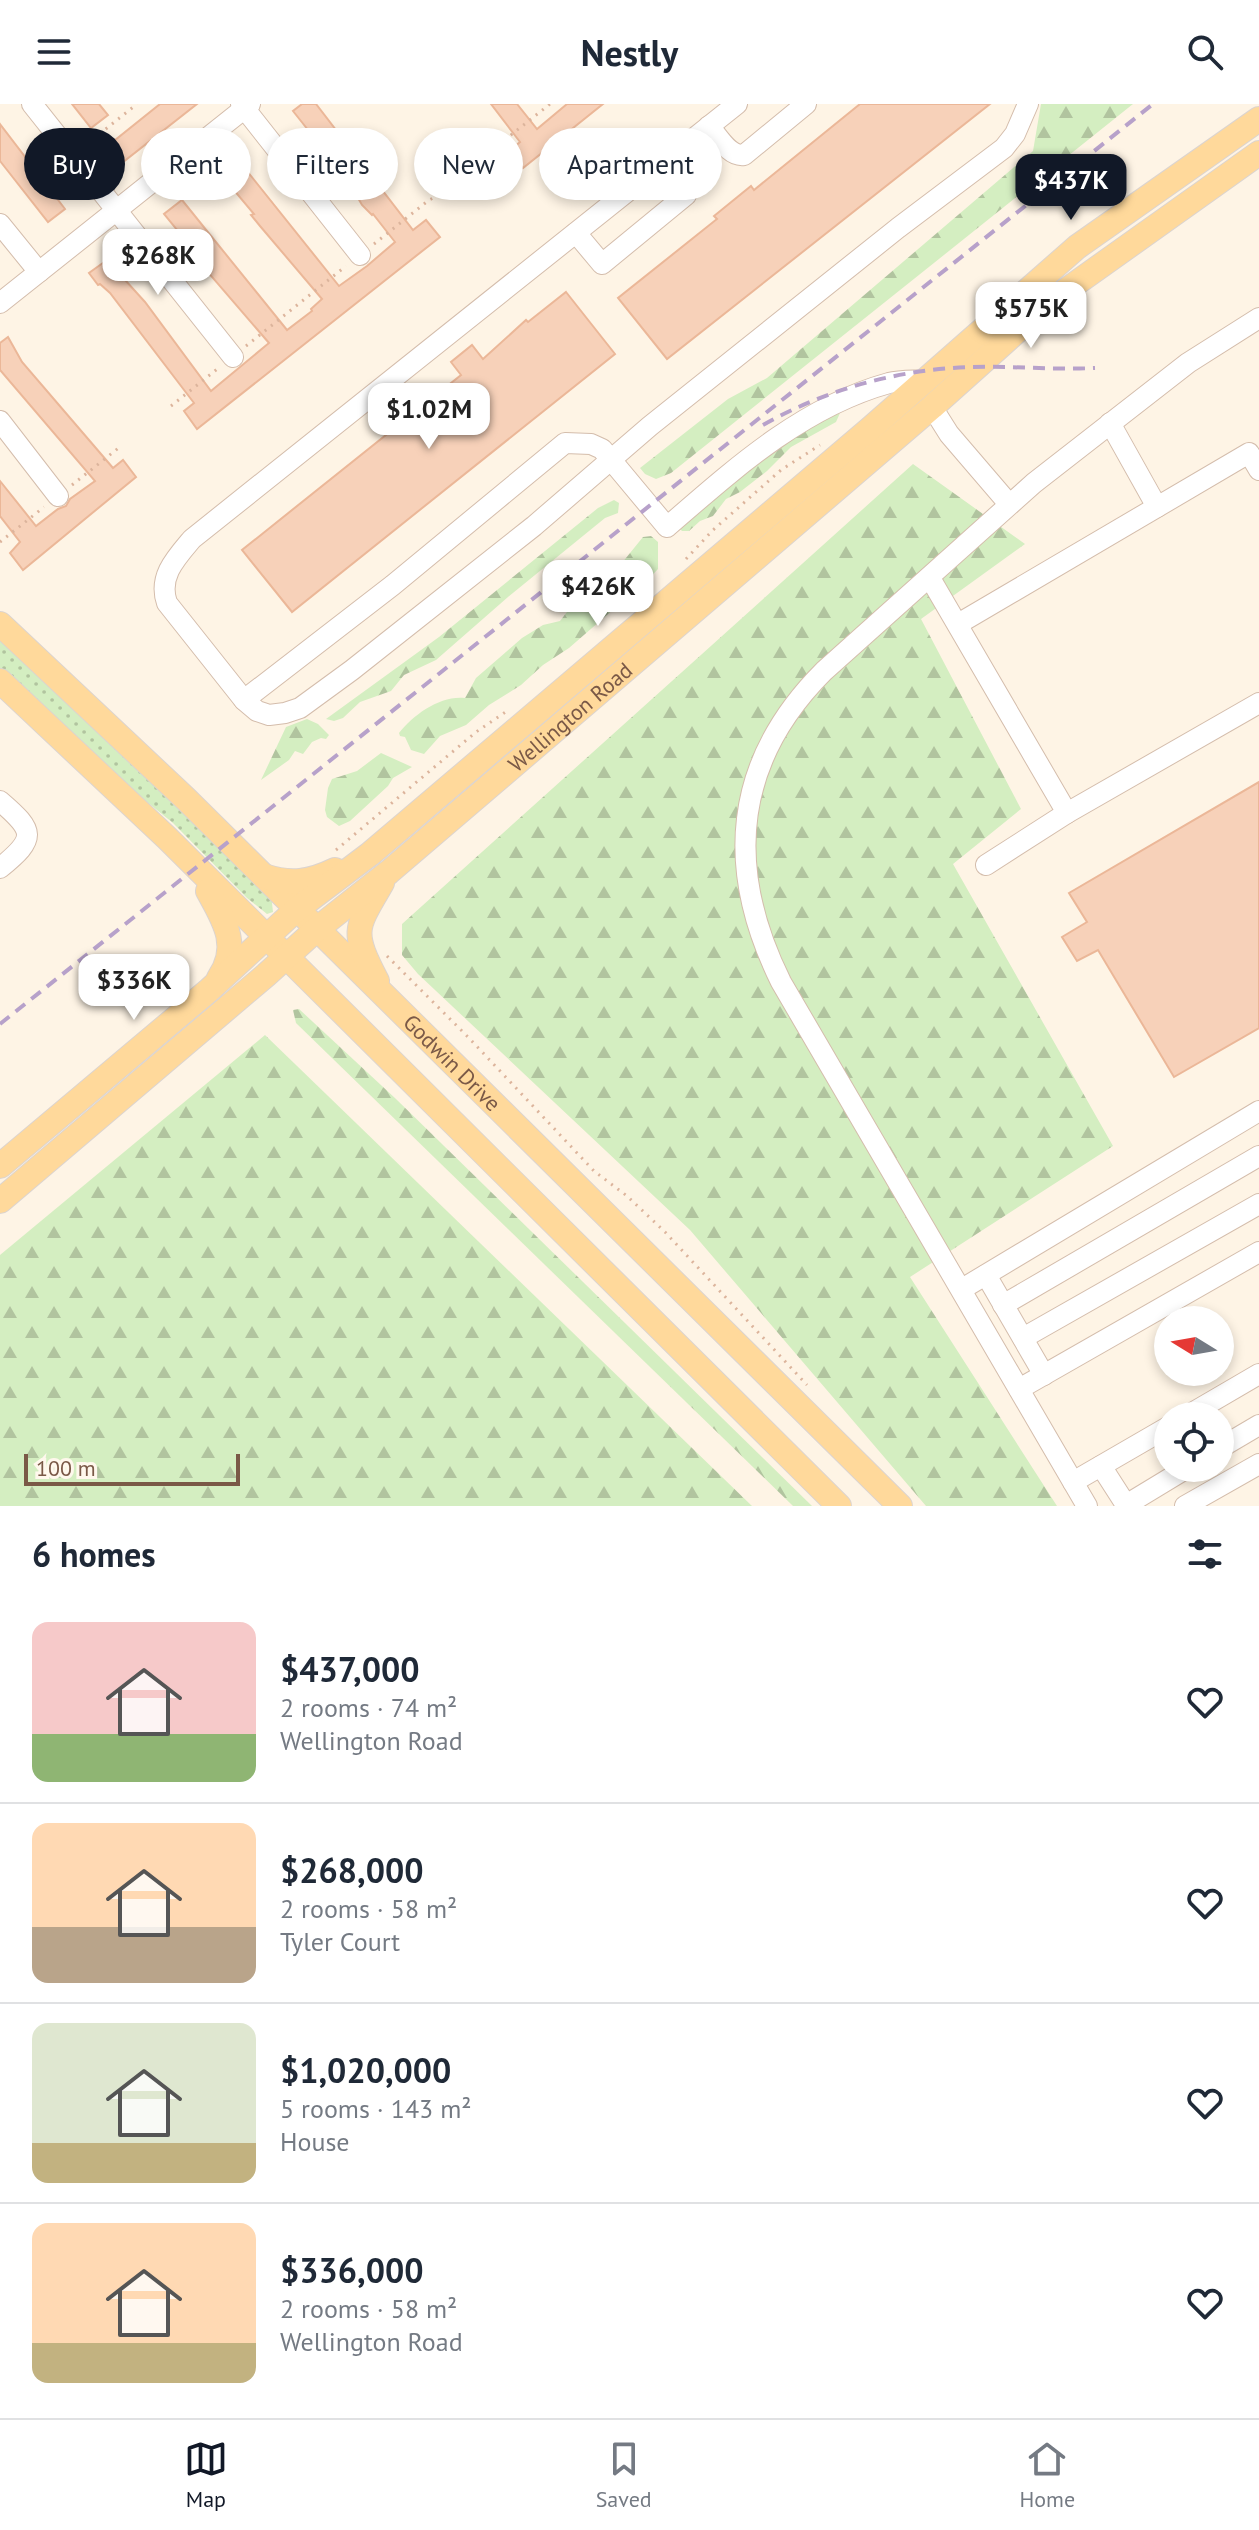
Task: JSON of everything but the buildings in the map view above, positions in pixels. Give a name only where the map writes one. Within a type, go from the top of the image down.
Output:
[{"type":"main road","name":"Wellington Road","points":[[0,1166],[208,991],[297,909],[370,854],[927,380],[1077,247],[1259,119]]},
{"type":"main road","name":"Wellington Road","points":[[0,1201],[932,407],[1047,304],[1259,153]]},
{"type":"main road","name":"Godwin Drive","points":[[0,624],[93,709],[264,876],[900,1506]]},
{"type":"main road","name":"Godwin Drive","points":[[0,681],[195,867],[839,1506]]},
{"type":"main road","points":[[264,876],[293,883],[313,880],[370,854]]},
{"type":"main road","points":[[195,867],[226,924],[230,940],[227,965],[208,991]]},
{"type":"main road","points":[[385,997],[358,934],[359,921],[389,872]]},
{"type":"street","points":[[32,104],[51,128]]},
{"type":"street","points":[[707,128],[737,104]]},
{"type":"street","points":[[709,126],[731,152],[744,155],[806,104]]},
{"type":"street","points":[[617,200],[192,539],[174,562],[164,579],[163,591],[167,603],[244,700],[257,711],[269,715],[300,708],[352,670],[534,526],[611,459],[886,238],[1004,148],[1015,134],[1028,104]]},
{"type":"street","points":[[0,303],[245,106],[360,255]]},
{"type":"street","points":[[109,200],[233,357]]},
{"type":"street","points":[[576,233],[602,264],[680,200]]},
{"type":"street","points":[[0,224],[39,272]]},
{"type":"street","points":[[1087,1506],[781,982],[755,921],[745,863],[745,835],[754,786],[766,755],[794,705],[824,671],[1009,504],[1188,363],[1259,318]]},
{"type":"street","points":[[244,700],[405,575],[528,475],[556,448],[572,442],[602,449],[667,527],[743,462],[805,419],[892,382],[927,380]]},
{"type":"street","points":[[932,407],[949,434],[1009,504]]},
{"type":"street","points":[[0,421],[58,496]]},
{"type":"street","points":[[1110,423],[1157,507]]},
{"type":"street","points":[[958,624],[1249,453],[1259,470]]},
{"type":"street","points":[[930,578],[1067,813]]},
{"type":"street","points":[[986,865],[1067,813],[1259,703]]},
{"type":"street","points":[[0,801],[23,820],[27,840],[21,851],[0,868]]},
{"type":"street","points":[[962,1289],[1259,1111]]},
{"type":"street","points":[[1003,1305],[1259,1156]]},
{"type":"street","points":[[1023,1338],[1259,1204]]},
{"type":"street","points":[[1019,1389],[1259,1252]]},
{"type":"street","points":[[986,1275],[1044,1375]]},
{"type":"street","points":[[1211,1402],[1259,1374]]},
{"type":"street","points":[[1234,1440],[1259,1425]]},
{"type":"street","points":[[1073,1482],[1154,1435]]},
{"type":"street","points":[[1185,1506],[1259,1464]]},
{"type":"street","points":[[1101,1466],[1126,1505],[1164,1482]]},
{"type":"path","points":[[107,128],[137,104]]},
{"type":"path","points":[[171,406],[429,200],[455,188],[492,150],[550,104]]},
{"type":"path","points":[[382,951],[594,1171],[627,1196],[665,1232],[814,1393]]},
{"type":"green space","points":[[1041,104],[1133,104],[671,473],[656,479],[645,474],[640,468],[728,399],[767,378],[1033,151]]},
{"type":"green space","points":[[840,413],[836,422],[791,447],[767,471],[726,499],[713,516],[700,521],[689,531],[680,529],[781,439]]},
{"type":"green space","points":[[913,464],[1025,544],[921,619],[1021,809],[953,864],[1113,1146],[910,1277],[1057,1506],[926,1506],[690,1230],[418,974],[402,955],[402,924]]},
{"type":"green space","points":[[614,500],[619,503],[618,513],[605,518],[436,660],[404,675],[391,691],[360,702],[343,718],[334,721],[326,719],[439,637],[598,508]]},
{"type":"green space","points":[[651,536],[658,542],[658,569],[630,599],[466,725],[440,736],[424,754],[411,750],[405,737],[399,733],[412,719],[438,703],[465,698],[476,678],[522,638],[543,625],[560,621],[580,595],[613,574],[643,537]]},
{"type":"green space","points":[[0,637],[271,894],[273,912],[267,914],[247,898],[173,823],[110,772],[0,671]]},
{"type":"green space","points":[[307,719],[318,724],[329,735],[326,739],[312,742],[303,754],[295,751],[289,760],[261,780],[286,727]]},
{"type":"green space","points":[[381,753],[412,767],[393,778],[350,821],[339,826],[327,817],[325,810],[332,779],[357,771]]},
{"type":"green space","points":[[299,1009],[396,1099],[812,1506],[793,1506],[296,1023],[293,1010]]},
{"type":"green space","points":[[265,1035],[752,1506],[0,1506],[0,1255]]},
{"type":"railway","points":[[0,1024],[1153,104]]},
{"type":"railway","points":[[763,425],[838,391],[918,372],[973,367],[1095,368]]}]
